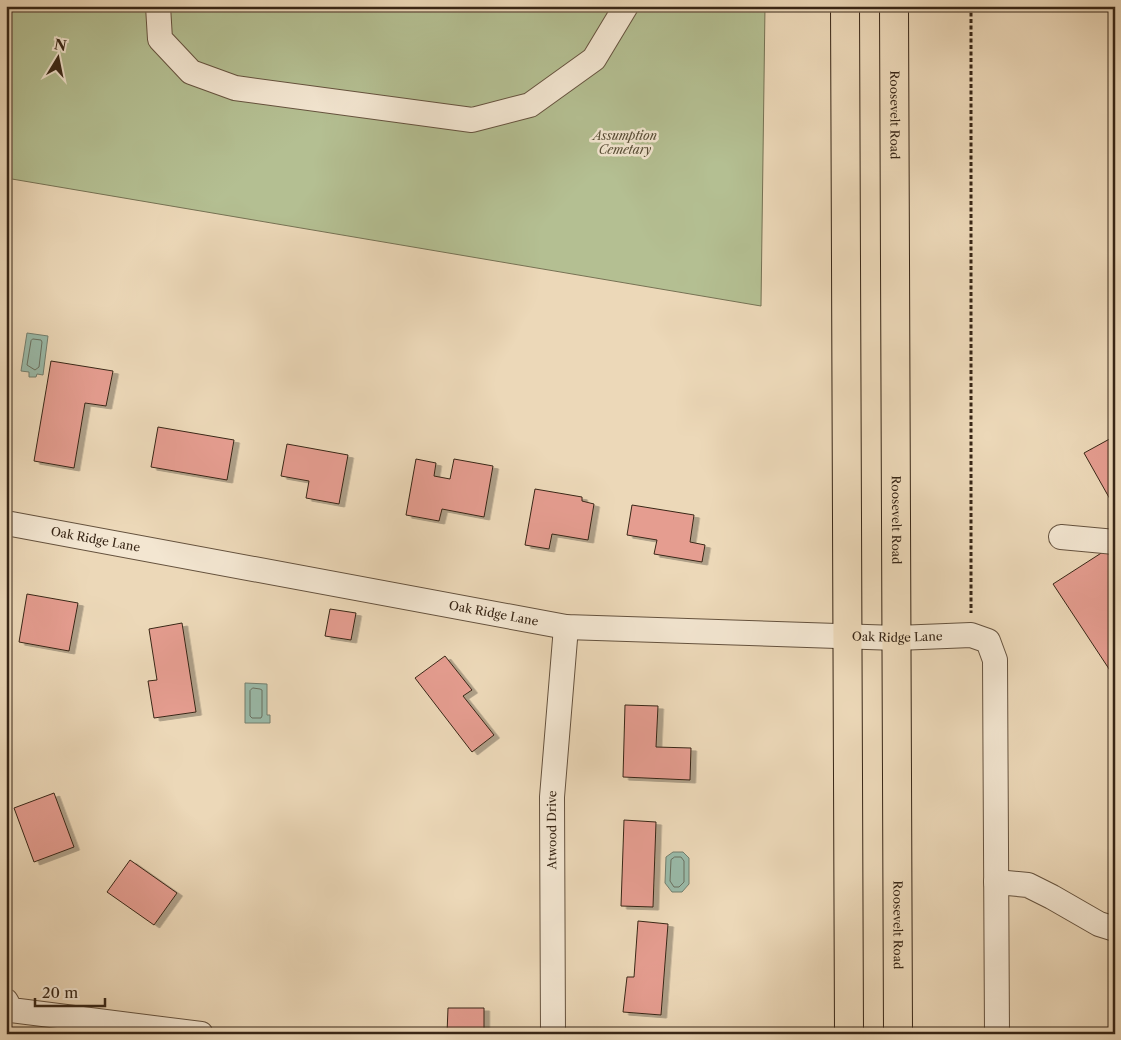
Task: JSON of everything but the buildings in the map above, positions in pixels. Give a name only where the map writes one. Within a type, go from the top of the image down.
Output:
[{"type":"main road","points":[[845,6],[849,1034]]},
{"type":"main road","name":"Roosevelt Road","points":[[894,6],[898,1034]]},
{"type":"street","points":[[158,6],[160,39],[191,72],[226,85],[235,88],[472,120],[530,105],[594,60],[626,6]]},
{"type":"street","name":"Oak Ridge Lane","points":[[6,523],[566,627],[897,638],[979,638]]},
{"type":"street","points":[[1061,537],[1115,542]]},
{"type":"street","name":"Atwood Drive","points":[[553,1034],[552,797],[566,627]]},
{"type":"street","points":[[979,638],[995,660],[997,1034]]},
{"type":"street","points":[[996,882],[1028,885],[1099,924],[1115,929]]},
{"type":"street","points":[[6,1001],[12,1010],[200,1034]]},
{"type":"path","points":[[971,6],[979,638]]},
{"type":"green space","name":"Assumption Cemetary","points":[[6,6],[765,6],[761,306],[6,178]]},
{"type":"water","points":[[27,333],[48,336],[43,375],[37,374],[36,377],[29,377],[29,372],[21,371]]},
{"type":"water","points":[[245,683],[267,684],[267,715],[270,715],[270,723],[245,723]]},
{"type":"water","points":[[673,852],[683,852],[689,858],[689,884],[682,892],[672,892],[665,883],[666,857]]}]
